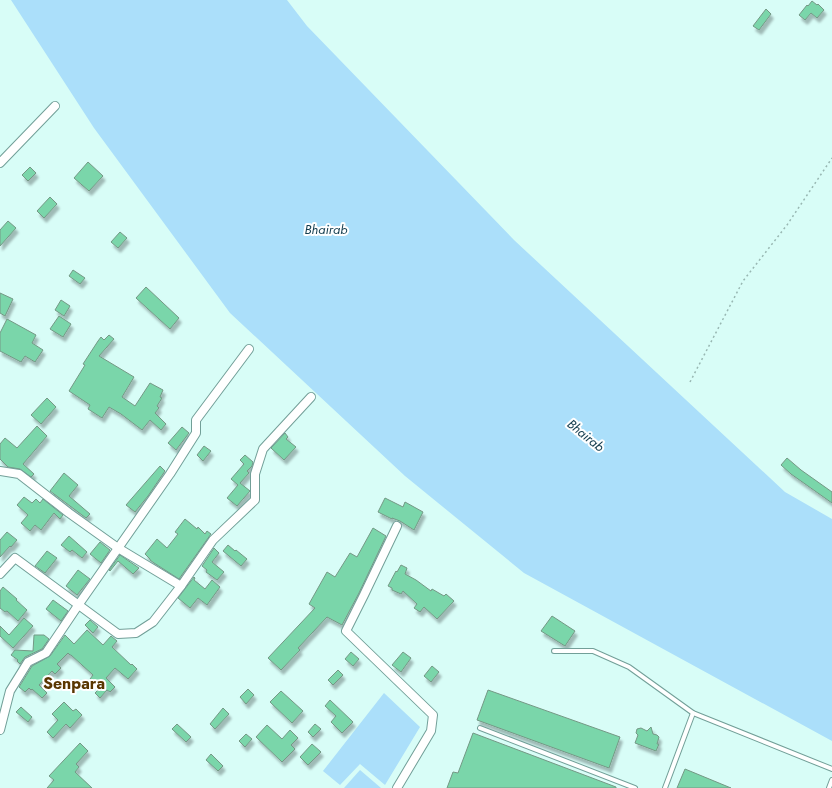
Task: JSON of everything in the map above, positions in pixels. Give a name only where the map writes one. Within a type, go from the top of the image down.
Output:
[{"type":"street","points":[[0,163],[55,106]]},
{"type":"street","points":[[0,730],[10,691],[28,662],[46,653],[170,474],[196,433],[196,420],[249,349]]},
{"type":"street","points":[[0,574],[16,558],[118,634],[136,633],[153,622],[181,586],[213,540],[255,500],[255,474],[263,449],[311,397]]},
{"type":"street","points":[[0,471],[19,474],[68,513],[118,548],[181,586]]},
{"type":"street","points":[[397,526],[346,632],[433,715],[431,731],[397,788]]},
{"type":"lane","points":[[554,651],[593,651],[629,667],[693,713],[832,769]]},
{"type":"lane","points":[[665,788],[693,713]]},
{"type":"lane","points":[[480,728],[635,788]]},
{"type":"lane","points":[[829,788],[832,780]]},
{"type":"path","points":[[690,382],[743,281],[787,225],[832,158]]},
{"type":"water","name":"Bhairab","points":[[11,0],[287,0],[307,26],[514,240],[785,492],[832,519],[832,741],[524,573],[405,476],[230,313],[94,128]]},
{"type":"water","points":[[384,693],[420,727],[385,785],[360,764],[340,785],[323,771]]},
{"type":"water","points":[[360,770],[381,788],[344,788]]},
{"type":"building","points":[[812,1],[824,10],[817,18],[811,13],[805,20],[799,15]]},
{"type":"building","points":[[766,9],[771,14],[759,30],[753,26]]},
{"type":"building","points":[[88,162],[103,176],[89,191],[74,178]]},
{"type":"building","points":[[30,167],[36,173],[28,181],[22,175]]},
{"type":"building","points":[[50,197],[57,204],[44,218],[37,211]]},
{"type":"building","points":[[8,221],[16,228],[0,246],[0,230]]},
{"type":"building","points":[[120,232],[127,238],[118,248],[111,242]]},
{"type":"building","points":[[73,270],[85,278],[80,284],[69,276]]},
{"type":"building","points":[[146,287],[179,318],[170,329],[136,298]]},
{"type":"building","points":[[0,293],[13,299],[5,316],[0,313]]},
{"type":"building","points":[[61,300],[70,306],[64,316],[55,310]]},
{"type":"building","points":[[59,316],[71,324],[63,337],[50,329]]},
{"type":"building","points":[[7,319],[36,335],[32,343],[43,350],[35,362],[25,356],[21,362],[0,351],[0,333]]},
{"type":"building","points":[[109,335],[114,339],[99,356],[134,377],[122,397],[135,406],[150,383],[163,390],[160,397],[162,398],[157,406],[159,408],[155,413],[166,424],[161,430],[150,420],[142,430],[109,407],[102,418],[88,409],[90,405],[69,391],[85,365],[83,364],[98,341],[101,337],[104,340]]},
{"type":"building","points":[[47,398],[56,407],[41,424],[31,415]]},
{"type":"building","points":[[37,426],[47,436],[23,464],[34,474],[31,477],[20,469],[8,467],[0,459],[0,444],[5,438],[17,448]]},
{"type":"building","points":[[182,427],[189,433],[176,450],[168,443]]},
{"type":"building","points":[[285,433],[288,437],[286,439],[296,447],[284,460],[271,448]]},
{"type":"building","points":[[204,446],[211,451],[203,461],[197,455]]},
{"type":"building","points":[[245,455],[253,462],[252,466],[247,471],[249,473],[240,483],[250,491],[237,506],[227,498],[238,485],[231,479],[244,464],[240,460]]},
{"type":"building","points":[[787,458],[832,492],[832,503],[791,474],[781,465]]},
{"type":"building","points":[[160,466],[165,471],[135,512],[126,505]]},
{"type":"building","points":[[64,473],[78,485],[69,496],[90,514],[86,518],[50,491]]},
{"type":"building","points":[[24,497],[32,503],[36,499],[40,503],[43,499],[63,515],[60,519],[54,513],[41,530],[35,525],[30,531],[21,523],[28,515],[17,505]]},
{"type":"building","points":[[385,498],[403,507],[405,502],[423,512],[414,530],[400,521],[378,512]]},
{"type":"building","points":[[185,519],[197,529],[198,527],[205,534],[207,531],[211,534],[179,579],[154,563],[145,554],[157,539],[167,548],[178,534],[175,532]]},
{"type":"building","points":[[373,528],[386,536],[342,625],[327,617],[298,648],[300,650],[281,670],[268,658],[315,608],[309,604],[327,572],[335,577],[350,553],[357,557]]},
{"type":"building","points":[[7,532],[17,540],[0,557],[0,540]]},
{"type":"building","points":[[69,536],[87,552],[82,558],[72,550],[70,552],[61,545]]},
{"type":"building","points":[[100,542],[110,550],[101,563],[90,554]]},
{"type":"building","points":[[228,545],[247,559],[241,566],[223,551]]},
{"type":"building","points":[[214,548],[219,553],[212,562],[224,572],[217,580],[206,572],[207,570],[202,566]]},
{"type":"building","points":[[47,551],[57,558],[45,573],[35,566]]},
{"type":"building","points":[[120,555],[139,568],[133,574],[118,561],[110,571],[109,570]]},
{"type":"building","points":[[401,565],[407,568],[405,574],[431,591],[432,589],[444,596],[446,594],[454,601],[437,619],[424,607],[420,612],[414,608],[417,604],[403,591],[401,594],[392,590],[392,588],[388,586]]},
{"type":"building","points":[[78,570],[90,579],[77,595],[66,586]]},
{"type":"building","points":[[194,577],[194,580],[205,589],[212,580],[220,587],[207,605],[198,598],[190,608],[178,598]]},
{"type":"building","points":[[3,587],[27,610],[18,621],[7,611],[5,612],[0,608],[0,591]]},
{"type":"building","points":[[53,600],[68,611],[61,621],[46,609]]},
{"type":"building","points":[[552,616],[575,631],[565,646],[541,631]]},
{"type":"building","points":[[24,618],[33,626],[13,648],[0,636],[0,626],[9,635]]},
{"type":"building","points":[[90,620],[98,627],[93,633],[85,625]]},
{"type":"building","points":[[87,630],[103,645],[111,636],[117,641],[112,647],[137,669],[128,679],[115,668],[106,678],[115,687],[110,692],[107,690],[100,698],[95,693],[100,688],[90,679],[93,675],[68,653],[57,664],[61,668],[55,674],[52,671],[39,685],[47,693],[42,698],[32,689],[31,690],[29,688],[25,692],[19,687],[32,666],[50,656],[65,635],[74,644]]},
{"type":"building","points":[[34,635],[44,635],[49,639],[42,649],[25,657],[20,664],[17,661],[18,660],[11,655],[15,650],[33,651]]},
{"type":"building","points":[[351,652],[359,659],[353,666],[345,659]]},
{"type":"building","points":[[403,652],[411,658],[401,672],[392,665]]},
{"type":"building","points":[[432,666],[439,672],[431,682],[424,676]]},
{"type":"building","points":[[338,670],[343,675],[333,685],[328,680]]},
{"type":"building","points":[[248,689],[254,695],[246,704],[240,697]]},
{"type":"building","points":[[488,690],[620,737],[609,768],[477,720]]},
{"type":"building","points":[[281,691],[303,711],[292,723],[270,702]]},
{"type":"building","points":[[330,700],[353,722],[342,733],[331,722],[336,716],[325,706]]},
{"type":"building","points":[[64,702],[73,711],[76,709],[82,715],[70,728],[66,724],[53,738],[47,732],[58,720],[52,714]]},
{"type":"building","points":[[21,707],[32,717],[28,722],[16,712]]},
{"type":"building","points":[[223,708],[229,714],[215,729],[210,724]]},
{"type":"building","points":[[177,724],[191,737],[186,742],[172,729]]},
{"type":"building","points":[[315,724],[321,729],[313,737],[308,732]]},
{"type":"building","points":[[267,725],[282,739],[290,730],[298,738],[291,745],[295,749],[282,762],[256,737]]},
{"type":"building","points":[[651,727],[653,734],[659,737],[657,744],[659,744],[656,751],[635,743],[638,735],[636,733],[637,729],[641,728],[647,731]]},
{"type":"building","points":[[473,733],[616,788],[447,788],[453,772],[458,773]]},
{"type":"building","points":[[246,734],[252,739],[245,747],[239,741]]},
{"type":"building","points":[[80,743],[88,751],[76,764],[79,767],[75,772],[92,788],[47,788],[54,780],[49,776]]},
{"type":"building","points":[[312,744],[321,752],[308,765],[300,757]]},
{"type":"building","points":[[211,754],[223,766],[218,771],[206,760]]},
{"type":"building","points":[[685,769],[731,788],[677,788]]},
{"type":"district","name":"Senpara","points":[[74,683]]}]
